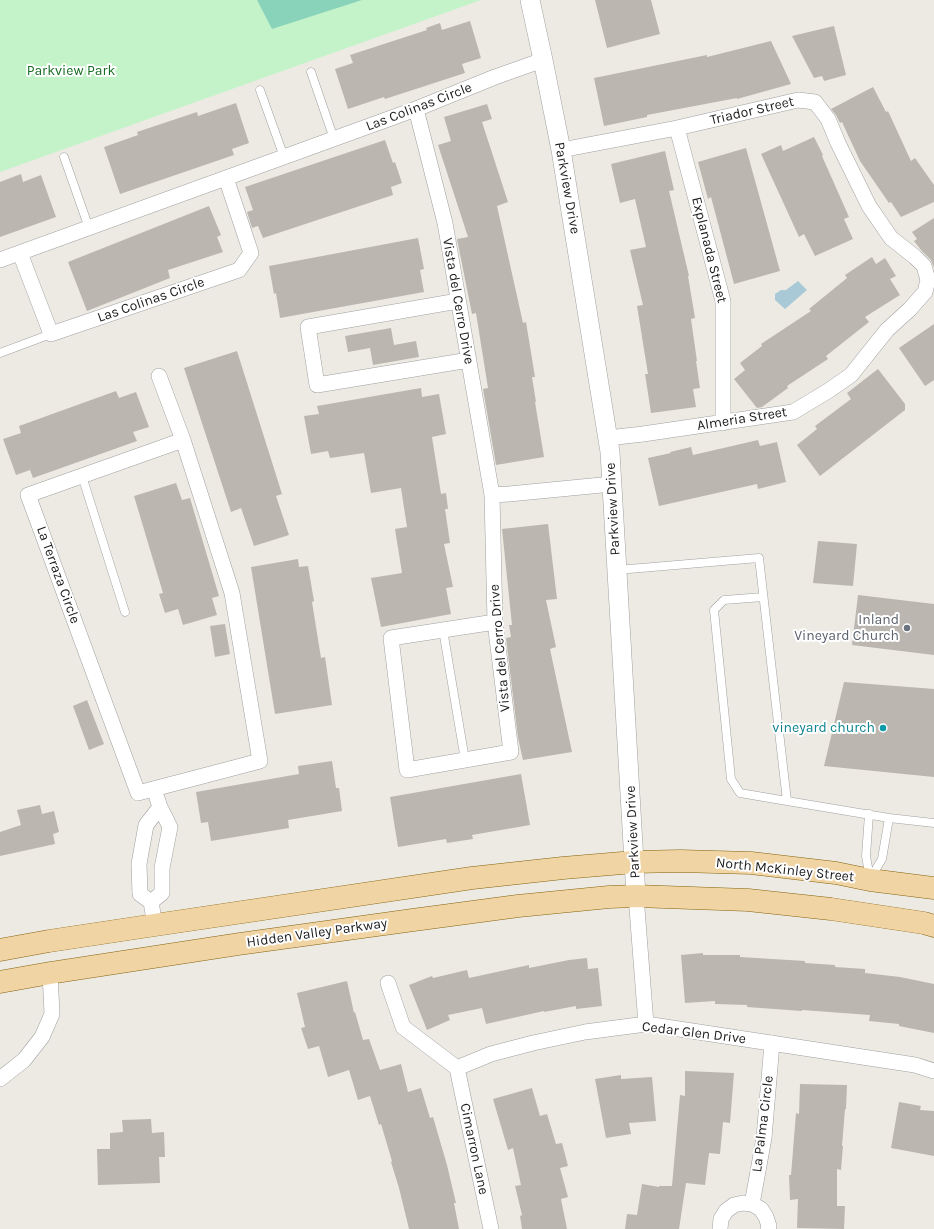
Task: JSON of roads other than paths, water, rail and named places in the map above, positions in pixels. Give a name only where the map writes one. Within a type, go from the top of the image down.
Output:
[{"type":"main road","name":"North McKinley Street","points":[[634,862],[680,861],[751,863],[836,873],[870,880],[934,888]]},
{"type":"main road","points":[[0,950],[49,941],[472,878],[634,862]]},
{"type":"main road","points":[[636,896],[748,900],[831,909],[924,923],[934,926]]},
{"type":"main road","name":"Hidden Valley Parkway","points":[[5,979],[239,944],[511,907],[636,896]]},
{"type":"main road","points":[[155,925],[156,932],[161,938],[171,940],[205,936],[239,944]]},
{"type":"street","name":"Parkview Drive","points":[[530,0],[561,150],[610,452],[636,896],[646,1024]]},
{"type":"street","name":"Las Colinas Circle","points":[[0,260],[416,109],[495,77],[543,60]]},
{"type":"street","name":"Triador Street","points":[[561,150],[677,128],[798,100],[814,102],[828,118],[838,143],[869,206],[891,238],[924,266],[928,280],[925,292]]},
{"type":"street","name":"Vista del Cerro Drive","points":[[416,109],[445,223],[492,495],[495,622],[511,752],[465,760]]},
{"type":"street","name":"Explanada Street","points":[[677,128],[723,301],[723,423]]},
{"type":"street","name":"Las Colinas Circle","points":[[52,334],[238,270],[251,253],[226,178]]},
{"type":"street","points":[[20,253],[52,334]]},
{"type":"street","name":"Almeria Street","points":[[608,438],[793,412],[851,375],[887,330],[910,309],[925,292]]},
{"type":"street","points":[[458,301],[308,327],[318,385],[469,360]]},
{"type":"street","name":"La Terraza Circle","points":[[160,376],[183,440],[232,593],[260,760],[138,793],[28,495],[183,440]]},
{"type":"street","points":[[492,495],[612,484]]},
{"type":"street","points":[[465,760],[407,770],[391,638],[495,622]]},
{"type":"street","points":[[151,902],[162,893],[162,868],[170,827],[160,807],[155,789]]},
{"type":"street","points":[[155,925],[151,902],[140,894],[139,864],[146,826],[160,807]]},
{"type":"street","points":[[142,842],[166,843]]},
{"type":"street","points":[[0,1080],[24,1060],[42,1038],[52,1014],[50,973]]},
{"type":"street","points":[[388,983],[403,1027],[457,1068]]},
{"type":"street","name":"Cedar Glen Drive","points":[[457,1068],[491,1054],[533,1043],[584,1032],[646,1024],[915,1065],[934,1071]]},
{"type":"street","name":"La Palma Circle","points":[[752,1204],[764,1138],[772,1043]]},
{"type":"street","name":"Cimarron Lane","points":[[457,1068],[491,1229]]},
{"type":"street","points":[[720,1229],[721,1219],[726,1211],[734,1205],[743,1203],[752,1204],[761,1209],[766,1217],[768,1229]]},
{"type":"lane","points":[[311,72],[334,139]]},
{"type":"lane","points":[[260,90],[284,157]]},
{"type":"lane","points":[[64,157],[89,228]]},
{"type":"lane","points":[[0,353],[52,334]]},
{"type":"lane","points":[[82,476],[125,612]]},
{"type":"lane","points":[[617,570],[759,558],[787,801]]},
{"type":"lane","points":[[763,597],[724,600],[714,610],[731,779],[740,793],[889,818],[934,823]]},
{"type":"lane","points":[[443,630],[465,760]]},
{"type":"lane","points":[[869,814],[866,856],[870,880]]},
{"type":"lane","points":[[870,880],[882,859],[889,818]]},
{"type":"water","points":[[798,281],[807,290],[785,309],[775,300],[775,294],[781,290],[786,290]]},
{"type":"place","name":"Inland Vineyard Church","points":[[907,628]]},
{"type":"place","name":"vineyard church","points":[[883,728]]},
{"type":"park label","name":"Parkview Park","points":[[71,71]]}]
